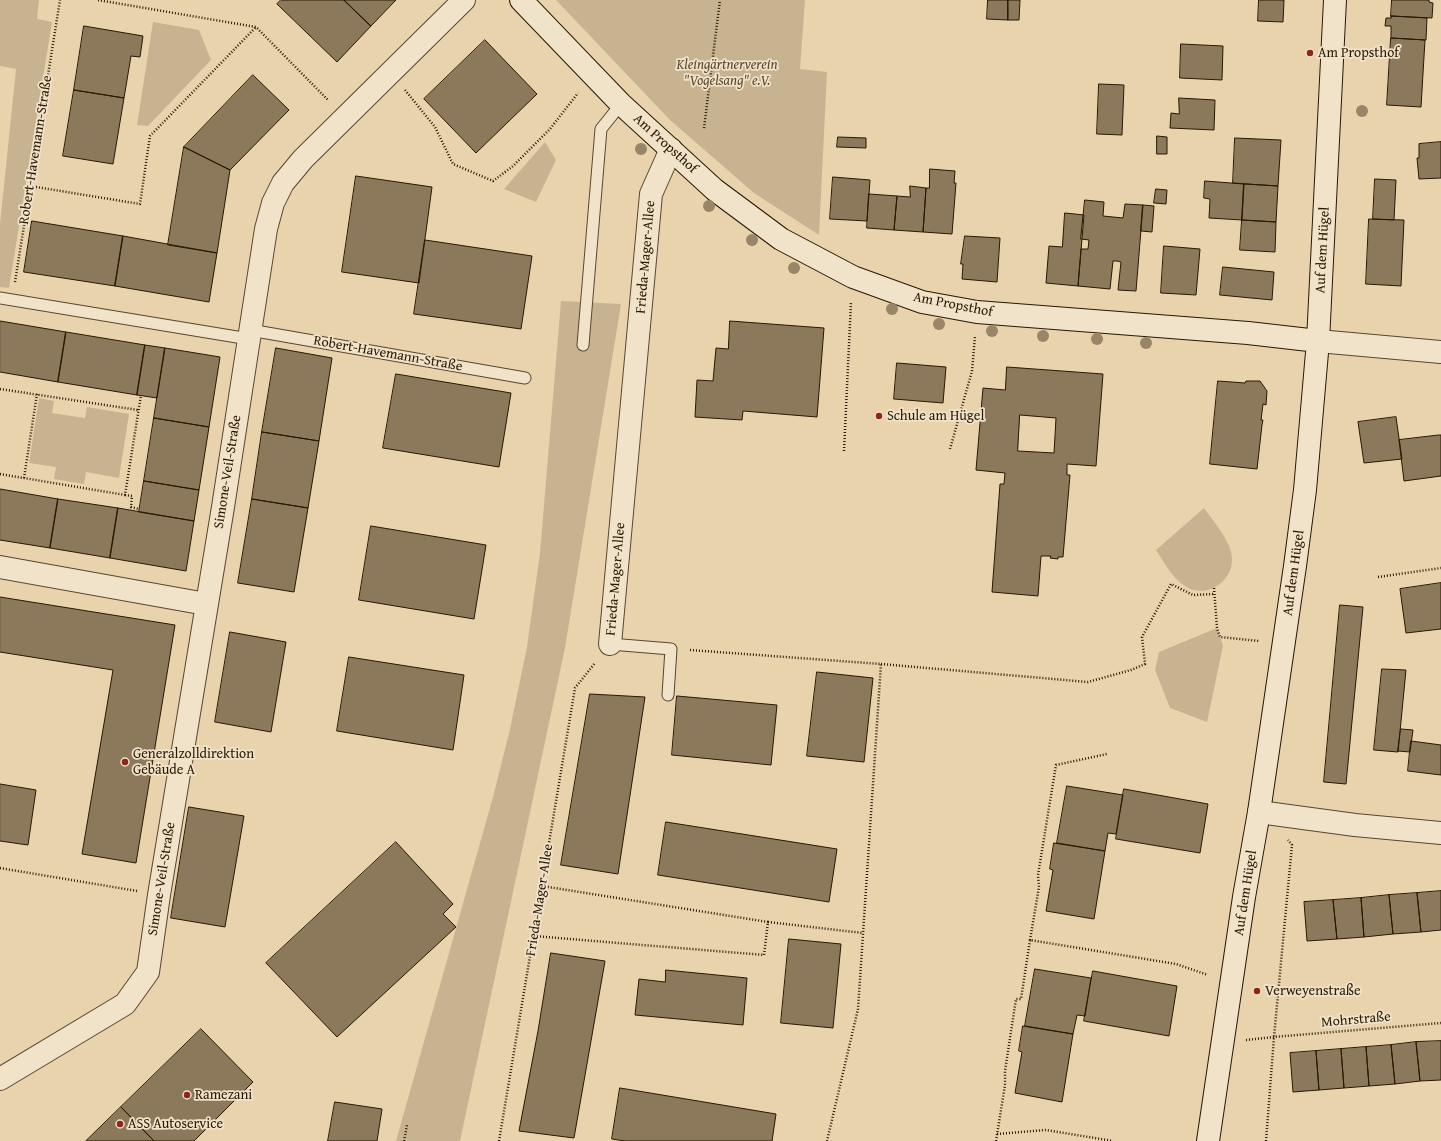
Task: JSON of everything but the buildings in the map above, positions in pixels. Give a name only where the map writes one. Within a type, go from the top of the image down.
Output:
[{"type":"street","points":[[250,335],[266,229],[273,203],[283,183],[303,159],[464,0]]},
{"type":"street","name":"Am Propsthof","points":[[521,0],[621,104],[715,190],[781,239],[853,278],[922,302],[977,312],[1248,332],[1318,341],[1441,352]]},
{"type":"street","name":"Auf dem Hügel","points":[[1208,1141],[1248,873],[1259,812],[1305,490],[1318,341],[1335,0]]},
{"type":"street","name":"Frieda-Mager-Allee","points":[[610,644],[651,194],[671,149]]},
{"type":"street","name":"Simone-Veil-Straße","points":[[0,1079],[125,1004],[148,972],[159,895],[250,335]]},
{"type":"street","points":[[0,567],[206,604]]},
{"type":"street","points":[[1259,812],[1355,825],[1441,833]]},
{"type":"lane","points":[[583,345],[601,129],[621,104]]},
{"type":"lane","name":"Robert-Havemann-Straße","points":[[0,298],[525,378]]},
{"type":"lane","points":[[610,644],[671,649],[668,694]]},
{"type":"path","name":"Robert-Havemann-Straße","points":[[12,300],[60,0]]},
{"type":"path","points":[[98,0],[256,27],[346,117]]},
{"type":"path","points":[[704,128],[720,0]]},
{"type":"path","points":[[30,186],[140,204],[150,136],[256,27]]},
{"type":"path","points":[[391,72],[434,127],[454,164],[493,181],[513,166],[550,129],[592,74]]},
{"type":"path","points":[[844,450],[853,278]]},
{"type":"path","points":[[950,449],[972,371],[974,340]]},
{"type":"path","points":[[0,388],[138,410]]},
{"type":"path","points":[[24,478],[37,394]]},
{"type":"path","points":[[125,495],[141,395]]},
{"type":"path","points":[[0,474],[132,496],[131,507],[139,509]]},
{"type":"path","points":[[1378,577],[1441,568]]},
{"type":"path","points":[[671,649],[881,664],[1088,682],[1131,670],[1145,664],[1142,637],[1171,584],[1193,595],[1214,594]]},
{"type":"path","points":[[1214,588],[1217,628],[1220,637],[1284,644]]},
{"type":"path","name":"Frieda-Mager-Allee","points":[[500,1141],[575,688],[610,644]]},
{"type":"path","points":[[827,1141],[858,1009],[881,664]]},
{"type":"path","points":[[996,1141],[1016,999],[1021,999],[1038,887],[1038,875],[1056,765],[1107,754]]},
{"type":"path","points":[[1266,1141],[1292,844],[1287,839]]},
{"type":"path","points":[[0,868],[159,895]]},
{"type":"path","points":[[542,886],[768,922],[863,933]]},
{"type":"path","points":[[534,936],[764,955],[768,922]]},
{"type":"path","points":[[1030,940],[1176,964],[1231,984]]},
{"type":"path","name":"Mohrstraße","points":[[1254,1039],[1441,1023]]},
{"type":"path","points":[[404,1141],[407,1125]]},
{"type":"path","points":[[997,1134],[1046,1130],[1113,1141]]},
{"type":"green space","points":[[0,0],[39,0],[37,19],[52,22],[9,288],[0,287],[0,224],[16,69],[0,66]]},
{"type":"green space","name":"Kleingärtnerverein \"Vogelsang\" e.V.","points":[[556,0],[805,0],[800,69],[827,72],[819,235],[754,193],[670,120]]},
{"type":"green space","points":[[153,22],[199,30],[211,60],[148,126],[137,125]]},
{"type":"green space","points":[[545,142],[556,160],[536,202],[504,189]]},
{"type":"green space","points":[[561,301],[621,304],[565,648],[460,1141],[396,1141],[493,797],[510,729],[527,647],[540,553]]},
{"type":"green space","points":[[39,398],[54,401],[52,413],[85,418],[87,407],[129,414],[119,478],[86,472],[84,484],[54,479],[56,467],[29,463]]},
{"type":"green space","points":[[1204,508],[1226,540],[1231,552],[1232,562],[1230,571],[1219,585],[1202,591],[1194,590],[1180,583],[1169,570],[1156,550]]},
{"type":"green space","points":[[1217,628],[1223,646],[1207,722],[1170,708],[1155,670],[1159,652]]},
{"type":"place","name":"Am Propsthof","points":[[1310,53]]},
{"type":"place","name":"Schule am Hügel","points":[[879,416]]},
{"type":"place","name":"Generalzolldirektion Gebäude A","points":[[125,762]]},
{"type":"place","name":"Verweyenstraße","points":[[1257,991]]},
{"type":"place","name":"Ramezani","points":[[187,1095]]},
{"type":"place","name":"ASS Autoservice","points":[[120,1124]]}]
